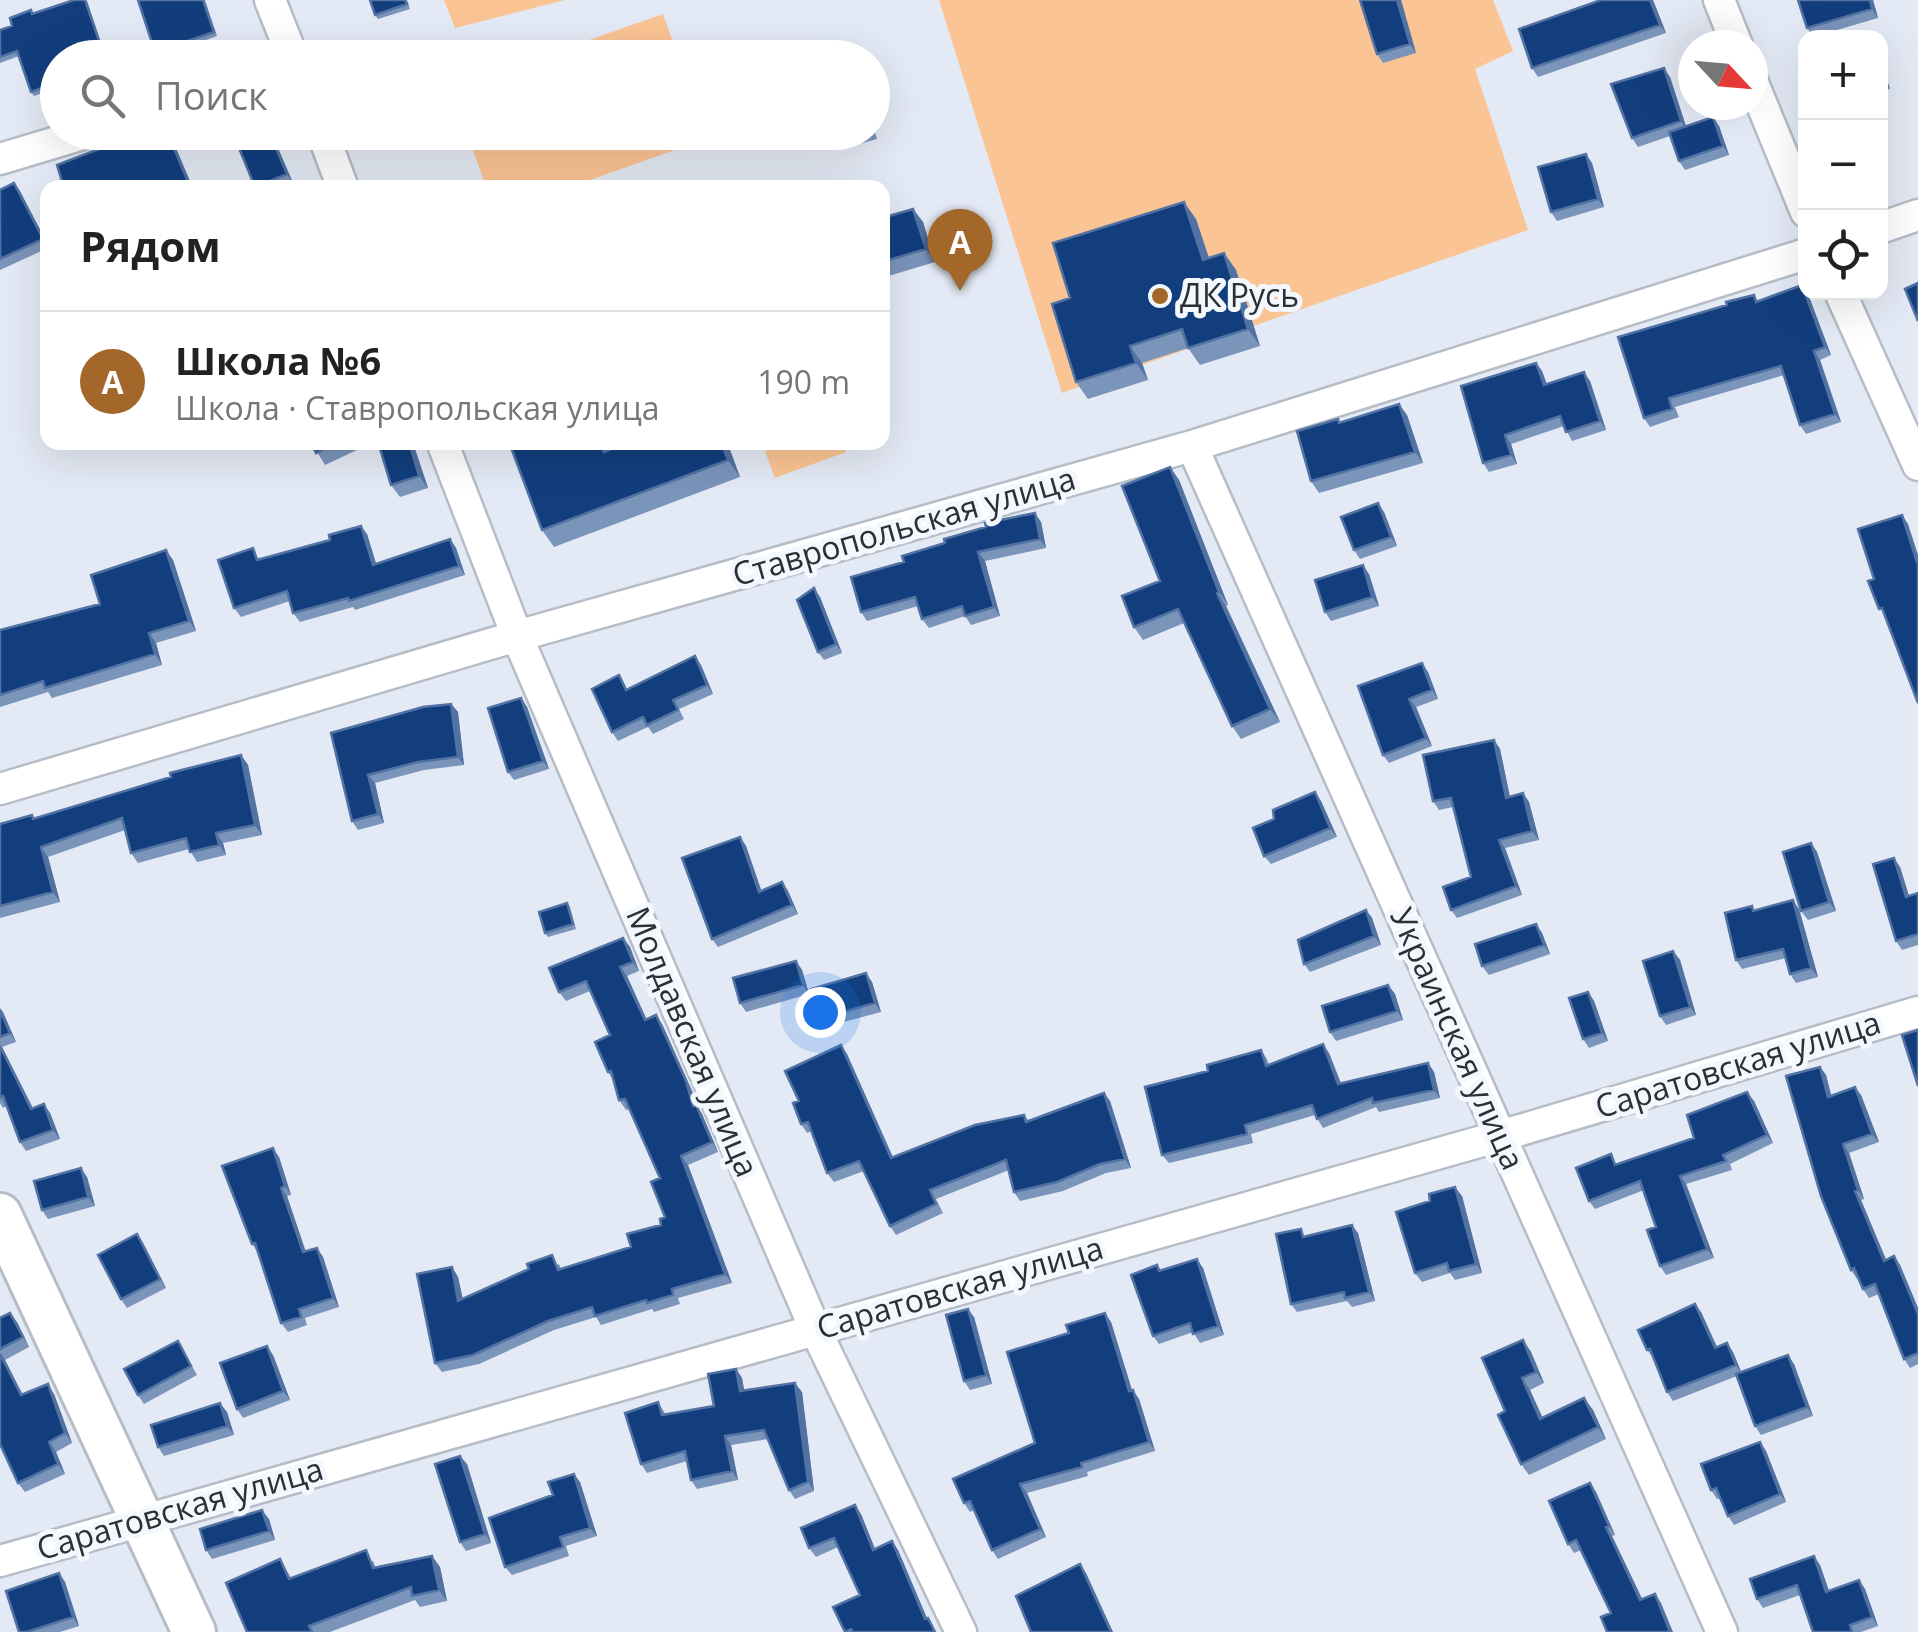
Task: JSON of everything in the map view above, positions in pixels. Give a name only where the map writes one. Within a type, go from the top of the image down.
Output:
[{"type":"main road","points":[[0,1215],[194,1632]]},
{"type":"street","points":[[270,0],[286,40]]},
{"type":"street","points":[[1719,0],[1732,30]]},
{"type":"street","points":[[1768,120],[1805,210]]},
{"type":"street","points":[[0,159],[40,147]]},
{"type":"street","points":[[329,150],[340,180]]},
{"type":"street","points":[[1888,225],[1918,215]]},
{"type":"street","name":"Ставропольская улица","points":[[0,790],[517,636],[1192,446],[1798,257]]},
{"type":"street","points":[[1844,300],[1918,465]]},
{"type":"street","name":"Украинская улица","points":[[1192,446],[1722,1632]]},
{"type":"street","name":"Молдавская улица","points":[[445,450],[517,636],[815,1329],[961,1632]]},
{"type":"street","name":"Саратовская улица","points":[[0,1562],[1500,1136],[1918,1012]]},
{"type":"shaded area","points":[[444,0],[565,0],[455,28]]},
{"type":"shaded area","points":[[939,0],[1493,0],[1513,51],[1475,69],[1528,230],[1062,393]]},
{"type":"shaded area","points":[[663,14],[672,40],[589,40]]},
{"type":"shaded area","points":[[473,150],[675,150],[590,180],[484,180]]},
{"type":"shaded area","points":[[845,450],[846,452],[775,478],[765,451]]},
{"type":"building","points":[[85,0],[99,40],[40,40],[40,89],[31,92],[17,51],[0,57],[0,30],[12,26],[10,18],[31,10],[32,14]]},
{"type":"building","points":[[138,0],[203,0],[214,32],[190,40],[151,40]]},
{"type":"building","points":[[370,0],[405,0],[407,4],[375,15]]},
{"type":"building","points":[[1360,0],[1397,0],[1410,44],[1377,54]]},
{"type":"building","points":[[1601,0],[1650,0],[1660,25],[1532,68],[1519,29]]},
{"type":"building","points":[[1798,0],[1870,0],[1872,9],[1807,28]]},
{"type":"building","points":[[1664,68],[1681,121],[1632,138],[1611,84]]},
{"type":"building","points":[[1714,120],[1723,146],[1679,161],[1669,132]]},
{"type":"building","points":[[96,150],[175,150],[187,180],[62,180],[57,165]]},
{"type":"building","points":[[240,150],[277,150],[287,174],[272,180],[252,180]]},
{"type":"building","points":[[1586,154],[1598,199],[1551,212],[1538,167]]},
{"type":"building","points":[[14,183],[40,240],[0,259],[0,190]]},
{"type":"building","name":"ДК Русь","points":[[1184,202],[1203,260],[1224,253],[1248,329],[1188,348],[1182,329],[1130,346],[1136,363],[1076,382],[1052,304],[1070,298],[1053,243]]},
{"type":"building","points":[[913,209],[926,249],[890,260],[890,216]]},
{"type":"building","points":[[1918,283],[1918,321],[1905,289]]},
{"type":"building","points":[[1798,286],[1798,300],[1808,300],[1825,347],[1814,351],[1835,414],[1800,425],[1781,366],[1669,398],[1672,409],[1644,418],[1618,337],[1727,305],[1726,302],[1754,295],[1756,302]]},
{"type":"building","points":[[1536,363],[1544,385],[1584,372],[1600,421],[1566,432],[1560,416],[1505,435],[1511,455],[1483,463],[1461,386]]},
{"type":"building","points":[[1399,404],[1415,452],[1311,481],[1297,431],[1338,419],[1339,423]]},
{"type":"building","points":[[380,450],[411,450],[419,476],[391,485]]},
{"type":"building","points":[[512,450],[724,450],[728,460],[542,530]]},
{"type":"building","points":[[1170,467],[1217,593],[1270,709],[1232,726],[1178,609],[1134,627],[1122,596],[1160,581],[1122,486]]},
{"type":"building","points":[[1378,503],[1391,537],[1354,550],[1341,517]]},
{"type":"building","points":[[1035,513],[1040,539],[978,552],[994,607],[965,616],[962,606],[922,619],[915,597],[861,612],[851,577],[904,562],[902,556],[986,527],[985,523]]},
{"type":"building","points":[[1902,515],[1918,561],[1918,703],[1868,581],[1874,579],[1858,529]]},
{"type":"building","points":[[361,526],[373,565],[450,539],[459,566],[349,601],[348,598],[293,613],[287,591],[234,608],[218,560],[253,548],[257,560],[330,540],[329,535]]},
{"type":"building","points":[[166,550],[189,621],[149,633],[155,654],[45,688],[43,681],[0,695],[0,630],[100,604],[91,575]]},
{"type":"building","points":[[1363,565],[1372,597],[1325,612],[1315,580]]},
{"type":"building","points":[[814,588],[836,644],[818,652],[797,600]]},
{"type":"building","points":[[695,656],[707,685],[673,700],[678,710],[647,725],[643,717],[612,732],[592,689],[619,675],[626,690]]},
{"type":"building","points":[[1422,663],[1432,690],[1409,699],[1426,738],[1383,755],[1358,686]]},
{"type":"building","points":[[521,698],[543,761],[508,772],[488,708]]},
{"type":"building","points":[[451,704],[458,757],[368,775],[378,814],[352,821],[331,733],[423,707]]},
{"type":"building","points":[[1494,740],[1506,798],[1523,793],[1532,831],[1499,840],[1516,886],[1451,910],[1443,887],[1471,877],[1451,798],[1433,801],[1423,755]]},
{"type":"building","points":[[241,755],[255,825],[216,833],[219,845],[190,852],[186,838],[131,853],[122,818],[41,847],[53,892],[0,906],[0,824],[32,815],[33,819],[171,777],[170,773]]},
{"type":"building","points":[[1315,792],[1330,828],[1264,856],[1253,828],[1274,819],[1273,810]]},
{"type":"building","points":[[740,837],[759,892],[782,882],[792,905],[712,939],[682,858]]},
{"type":"building","points":[[1811,843],[1829,902],[1801,911],[1783,852]]},
{"type":"building","points":[[1894,858],[1906,897],[1918,893],[1918,934],[1896,941],[1873,864]]},
{"type":"building","points":[[1793,900],[1811,968],[1790,974],[1783,949],[1736,960],[1725,913],[1752,906],[1753,911]]},
{"type":"building","points":[[567,903],[573,924],[545,933],[539,912]]},
{"type":"building","points":[[1366,910],[1374,936],[1304,964],[1298,940]]},
{"type":"building","points":[[1536,924],[1544,945],[1482,966],[1475,944]]},
{"type":"building","points":[[623,938],[633,962],[620,967],[645,1020],[656,1015],[712,1142],[681,1156],[725,1274],[672,1289],[673,1295],[595,1316],[592,1307],[548,1321],[473,1355],[435,1363],[417,1274],[452,1267],[458,1301],[552,1255],[558,1270],[631,1247],[627,1234],[661,1225],[660,1219],[665,1217],[651,1182],[660,1178],[625,1099],[619,1100],[611,1071],[608,1072],[595,1042],[610,1035],[586,981],[559,992],[549,968]]},
{"type":"building","points":[[1673,951],[1690,1007],[1660,1016],[1643,961]]},
{"type":"building","points":[[796,961],[803,985],[740,1003],[733,978]]},
{"type":"building","points":[[866,973],[875,1003],[819,1019],[811,989]]},
{"type":"building","points":[[1388,985],[1397,1011],[1330,1032],[1322,1006]]},
{"type":"building","points":[[1588,992],[1602,1033],[1583,1039],[1569,998]]},
{"type":"building","points":[[0,1010],[10,1033],[0,1037]]},
{"type":"building","points":[[1918,1030],[1918,1086],[1902,1035]]},
{"type":"building","points":[[1323,1044],[1338,1084],[1428,1063],[1434,1090],[1373,1103],[1372,1098],[1317,1119],[1312,1105],[1245,1125],[1247,1134],[1162,1155],[1145,1087],[1208,1071],[1207,1065],[1261,1050],[1266,1066]]},
{"type":"building","points":[[841,1045],[891,1158],[975,1125],[1024,1115],[1026,1122],[1104,1093],[1125,1159],[1014,1192],[1006,1160],[930,1190],[936,1204],[890,1226],[859,1161],[827,1173],[808,1122],[801,1124],[793,1103],[799,1101],[785,1071]]},
{"type":"building","points":[[0,1046],[31,1109],[44,1104],[53,1130],[20,1142],[3,1096],[0,1098]]},
{"type":"building","points":[[1820,1067],[1828,1097],[1855,1087],[1872,1134],[1843,1144],[1858,1190],[1855,1191],[1884,1261],[1894,1256],[1918,1314],[1918,1353],[1904,1359],[1875,1284],[1863,1289],[1854,1268],[1851,1270],[1821,1196],[1786,1076]]},
{"type":"building","points":[[1747,1092],[1767,1135],[1723,1155],[1726,1161],[1680,1176],[1707,1249],[1660,1266],[1647,1230],[1656,1227],[1640,1181],[1589,1201],[1576,1168],[1611,1154],[1615,1165],[1694,1138],[1687,1115]]},
{"type":"building","points":[[273,1148],[285,1186],[281,1188],[303,1252],[317,1248],[333,1298],[299,1309],[301,1317],[281,1323],[255,1243],[252,1244],[222,1166]]},
{"type":"building","points":[[81,1168],[88,1197],[42,1210],[34,1181]]},
{"type":"building","points":[[1455,1187],[1476,1264],[1449,1271],[1447,1263],[1415,1273],[1396,1212],[1430,1201],[1429,1194]]},
{"type":"building","points":[[1352,1225],[1369,1292],[1345,1298],[1344,1292],[1291,1304],[1276,1234],[1301,1229],[1303,1237]]},
{"type":"building","points":[[137,1234],[160,1279],[121,1299],[98,1255]]},
{"type":"building","points":[[1197,1259],[1218,1326],[1193,1334],[1190,1323],[1153,1336],[1131,1275],[1157,1265],[1159,1271]]},
{"type":"building","points":[[1695,1304],[1715,1348],[1727,1343],[1736,1365],[1667,1392],[1638,1330]]},
{"type":"building","points":[[968,1309],[986,1375],[964,1381],[946,1315]]},
{"type":"building","points":[[10,1313],[23,1337],[0,1349],[0,1318]]},
{"type":"building","points":[[1105,1313],[1149,1442],[1081,1463],[1082,1467],[1020,1484],[1040,1529],[992,1550],[970,1501],[964,1503],[953,1479],[1035,1443],[1007,1352],[1069,1333],[1066,1325]]},
{"type":"building","points":[[1523,1340],[1536,1372],[1522,1378],[1540,1419],[1584,1398],[1598,1427],[1521,1464],[1498,1415],[1505,1411],[1482,1358]]},
{"type":"building","points":[[178,1341],[191,1366],[138,1395],[124,1369]]},
{"type":"building","points":[[267,1346],[283,1391],[237,1409],[220,1363]]},
{"type":"building","points":[[0,1354],[21,1395],[48,1384],[65,1433],[49,1442],[58,1464],[18,1483],[0,1444]]},
{"type":"building","points":[[1788,1355],[1807,1407],[1755,1426],[1736,1374]]},
{"type":"building","points":[[736,1369],[740,1391],[795,1383],[808,1482],[789,1490],[764,1430],[725,1436],[732,1471],[691,1480],[685,1451],[641,1464],[625,1413],[658,1402],[662,1415],[714,1406],[708,1374]]},
{"type":"building","points":[[220,1403],[227,1426],[158,1447],[151,1425]]},
{"type":"building","points":[[1760,1442],[1780,1494],[1728,1516],[1716,1488],[1711,1490],[1701,1464]]},
{"type":"building","points":[[460,1456],[485,1534],[460,1542],[435,1464]]},
{"type":"building","points":[[574,1474],[590,1528],[560,1537],[563,1547],[505,1567],[489,1518],[553,1495],[548,1482]]},
{"type":"building","points":[[1590,1483],[1640,1600],[1655,1594],[1670,1632],[1607,1632],[1601,1617],[1611,1613],[1576,1540],[1568,1544],[1549,1501]]},
{"type":"building","points":[[855,1505],[873,1550],[892,1541],[925,1619],[935,1632],[845,1632],[833,1607],[860,1595],[834,1538],[809,1548],[801,1528]]},
{"type":"building","points":[[262,1510],[269,1531],[206,1550],[200,1529]]},
{"type":"building","points":[[366,1550],[373,1568],[432,1556],[439,1590],[412,1596],[411,1587],[309,1626],[312,1632],[247,1632],[226,1583],[280,1559],[289,1579]]},
{"type":"building","points":[[1814,1556],[1826,1592],[1859,1580],[1872,1617],[1850,1625],[1852,1632],[1813,1632],[1797,1585],[1757,1599],[1750,1579]]},
{"type":"building","points":[[1080,1564],[1111,1632],[1031,1632],[1016,1596]]},
{"type":"building","points":[[59,1573],[73,1617],[19,1632],[6,1591]]},
{"type":"place","name":"Школа №6","points":[[960,291]]},
{"type":"place","name":"ДК Русь","points":[[1160,296]]}]
